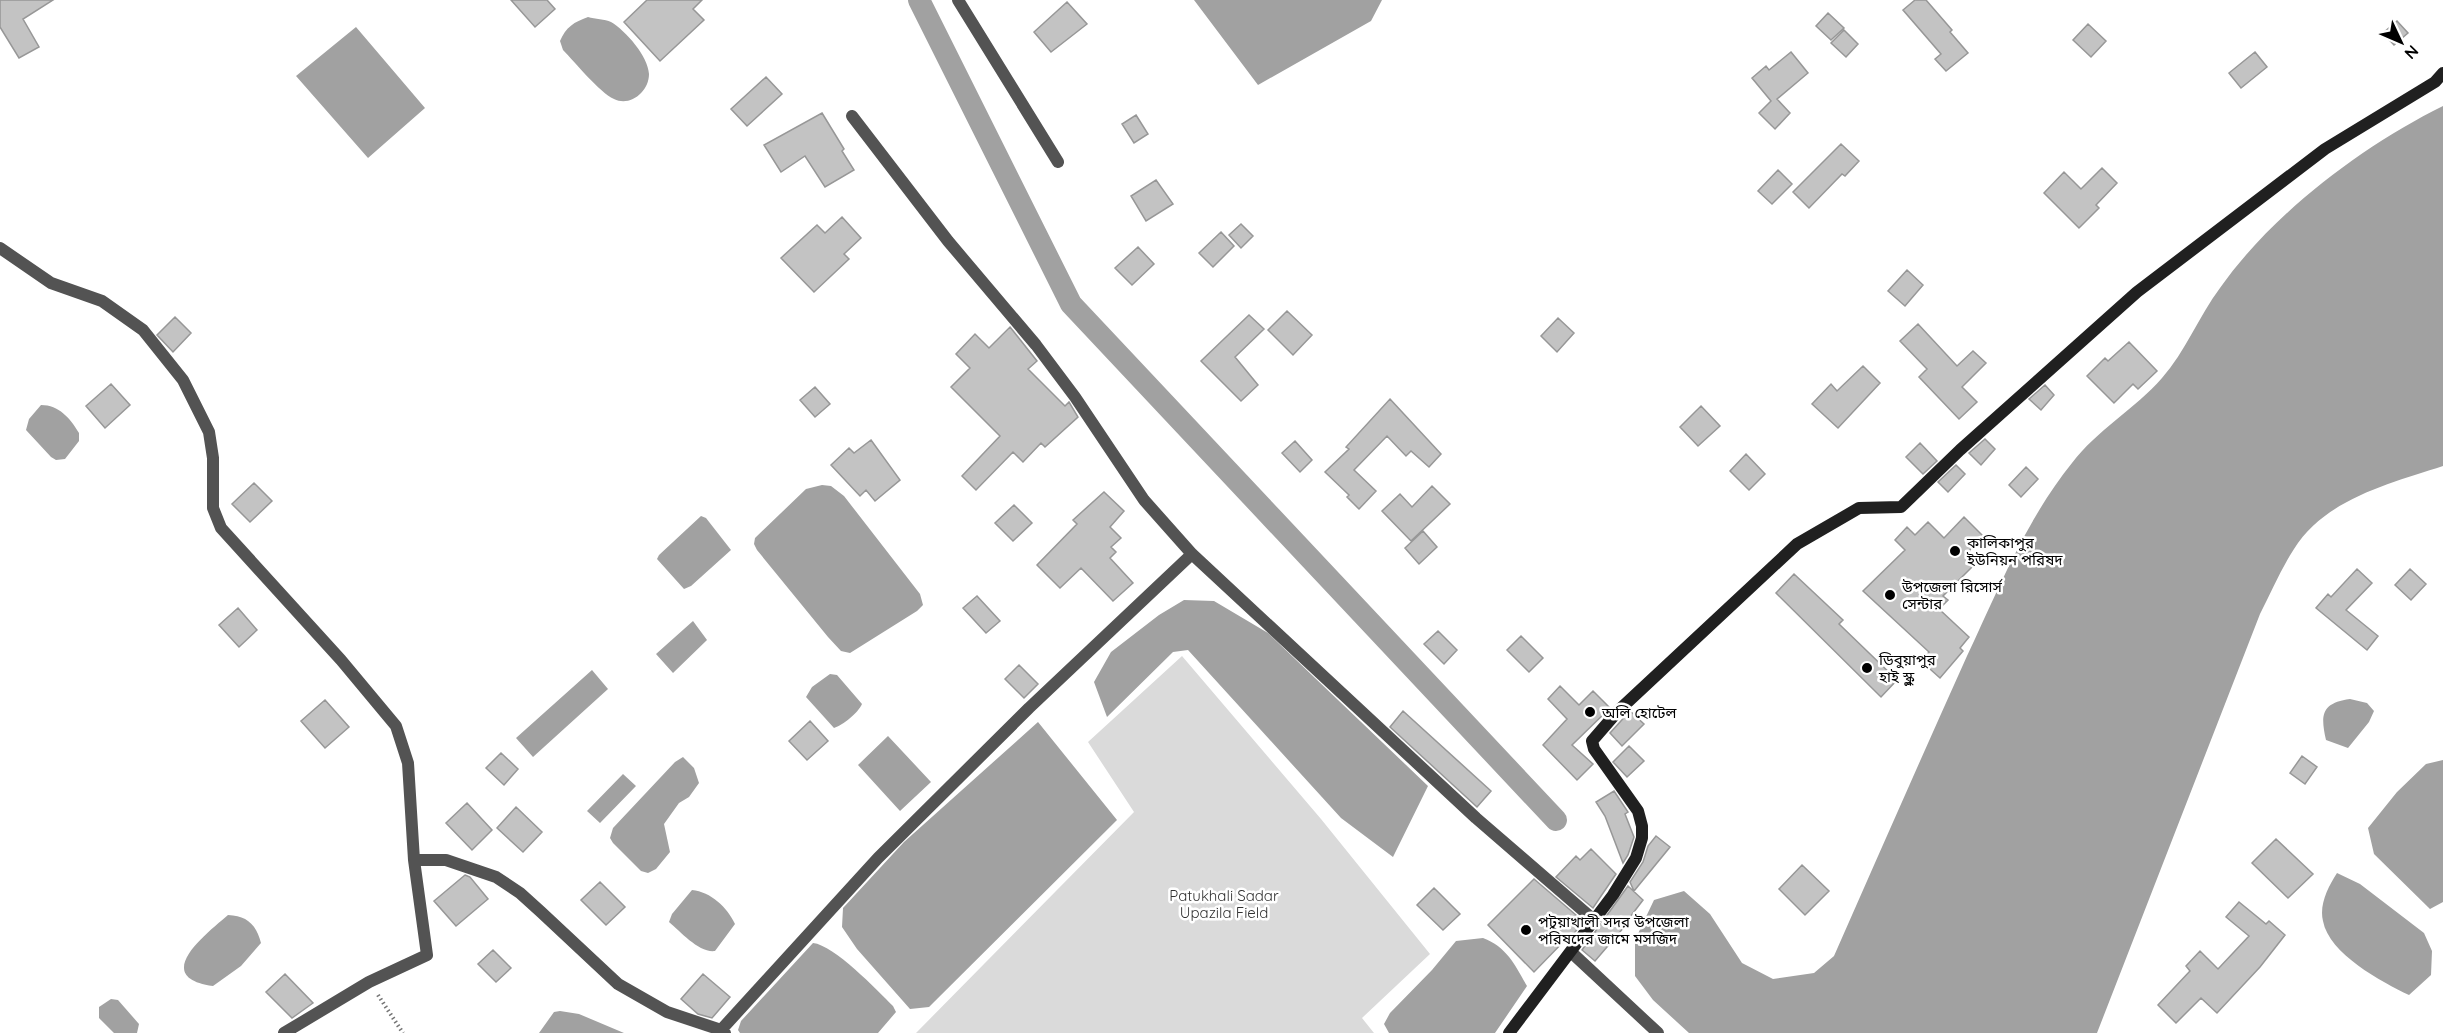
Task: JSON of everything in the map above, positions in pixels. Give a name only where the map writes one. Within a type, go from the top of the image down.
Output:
[{"type":"street","points":[[958,0],[1058,162]]},
{"type":"street","points":[[1509,1033],[1594,921],[1636,858],[1642,838],[1638,811],[1594,749],[1592,741],[1618,711],[1797,544],[1859,508],[1901,507],[1960,450],[2137,292],[2325,149],[2434,82],[2443,73]]},
{"type":"street","points":[[852,116],[948,240],[1036,345],[1075,397],[1144,500],[1192,554],[1476,818],[1594,921]]},
{"type":"street","points":[[0,248],[51,282],[102,301],[143,330],[183,380],[209,432],[213,458],[213,508],[221,528],[341,660],[396,726],[408,763],[414,860],[427,955],[369,982],[284,1033]]},
{"type":"street","points":[[414,860],[446,860],[496,877],[520,893],[618,984],[667,1012],[723,1031],[878,858],[1029,708],[1192,554]]},
{"type":"street","points":[[1571,952],[1658,1033]]},
{"type":"path","points":[[369,982],[403,1033]]},
{"type":"green space","name":"Patukhali Sadar Upazila Field","points":[[1182,656],[1321,819],[1430,954],[1362,1018],[1374,1033],[916,1033],[1134,812],[1088,742]]},
{"type":"shaded area","points":[[1194,0],[1382,0],[1371,21],[1258,85]]},
{"type":"shaded area","points":[[588,17],[611,22],[623,31],[640,52],[649,74],[646,87],[638,96],[626,101],[614,99],[594,84],[563,50],[560,41],[565,32],[575,23]]},
{"type":"shaded area","points":[[356,27],[425,108],[368,158],[296,76]]},
{"type":"shaded area","points":[[2443,106],[2443,466],[2381,487],[2341,505],[2307,532],[2289,557],[2260,614],[2097,1033],[1689,1033],[1653,1000],[1635,976],[1635,940],[1654,900],[1684,891],[1710,914],[1742,963],[1773,979],[1814,973],[1834,956],[2002,581],[2027,532],[2056,485],[2082,451],[2162,378],[2178,357],[2220,288],[2265,234],[2292,208],[2351,162],[2412,122]]},
{"type":"shaded area","points":[[41,405],[59,410],[72,422],[79,433],[79,441],[65,459],[56,460],[51,457],[26,430],[29,419]]},
{"type":"shaded area","points":[[822,485],[831,486],[844,496],[920,594],[923,605],[850,653],[841,651],[828,637],[754,544],[755,538],[806,489]]},
{"type":"shaded area","points":[[701,516],[706,518],[731,550],[691,586],[684,589],[657,559]]},
{"type":"shaded area","points":[[1184,600],[1214,601],[1268,633],[1428,786],[1393,857],[1341,818],[1188,650],[1173,652],[1107,717],[1094,682],[1111,652],[1159,615]]},
{"type":"shaded area","points":[[693,621],[707,640],[673,673],[656,654]]},
{"type":"shaded area","points":[[592,670],[608,689],[533,757],[516,738]]},
{"type":"shaded area","points":[[830,674],[837,675],[862,704],[850,718],[834,728],[806,697],[812,687]]},
{"type":"shaded area","points":[[2350,699],[2367,703],[2374,711],[2369,722],[2348,748],[2326,740],[2323,723],[2325,711],[2329,707],[2334,703]]},
{"type":"shaded area","points":[[1038,722],[1117,820],[929,1007],[910,1009],[857,949],[842,927],[843,908],[904,842]]},
{"type":"shaded area","points":[[888,736],[931,782],[900,811],[858,765]]},
{"type":"shaded area","points":[[683,757],[694,768],[699,783],[689,797],[679,803],[664,824],[670,852],[656,869],[648,873],[641,871],[613,843],[610,838],[613,828],[675,762]]},
{"type":"shaded area","points":[[2443,760],[2443,902],[2430,909],[2374,854],[2368,828],[2397,792],[2426,764]]},
{"type":"shaded area","points":[[623,774],[636,786],[600,823],[587,811]]},
{"type":"shaded area","points":[[2337,873],[2360,884],[2424,933],[2432,951],[2431,975],[2409,995],[2358,966],[2335,945],[2327,933],[2322,915],[2323,902]]},
{"type":"shaded area","points":[[692,890],[699,891],[718,901],[735,924],[715,951],[703,949],[669,922],[672,914]]},
{"type":"shaded area","points":[[228,915],[250,922],[261,943],[241,966],[213,986],[195,981],[186,974],[184,965],[189,954],[197,943]]},
{"type":"shaded area","points":[[1483,938],[1504,952],[1527,986],[1495,1033],[1389,1033],[1384,1024],[1390,1013],[1432,970],[1456,941]]},
{"type":"shaded area","points":[[813,943],[832,951],[855,969],[893,1006],[896,1012],[878,1033],[740,1033],[738,1030],[741,1021]]},
{"type":"shaded area","points":[[111,999],[118,1000],[139,1024],[137,1033],[114,1033],[99,1018],[99,1007]]},
{"type":"shaded area","points":[[554,1012],[579,1014],[624,1033],[539,1033]]},
{"type":"building","points":[[0,0],[53,0],[23,19],[39,47],[19,58],[0,27]]},
{"type":"building","points":[[511,0],[547,0],[555,9],[535,27]]},
{"type":"building","points":[[647,0],[702,0],[693,9],[704,20],[660,61],[624,22]]},
{"type":"building","points":[[1915,0],[1926,0],[1968,53],[1946,71],[1935,59],[1941,54],[1903,10]]},
{"type":"building","points":[[1067,2],[1087,24],[1051,52],[1034,32]]},
{"type":"building","points":[[1828,13],[1844,28],[1831,40],[1816,26]]},
{"type":"building","points":[[2397,21],[2408,33],[2394,45],[2383,33]]},
{"type":"building","points":[[2088,24],[2106,41],[2091,57],[2073,40]]},
{"type":"building","points":[[1844,30],[1858,44],[1846,57],[1831,43]]},
{"type":"building","points":[[1791,52],[1808,73],[1777,99],[1790,113],[1775,129],[1759,113],[1771,101],[1752,78],[1766,66],[1769,70]]},
{"type":"building","points":[[2255,52],[2267,67],[2241,88],[2229,73]]},
{"type":"building","points":[[766,77],[782,94],[747,126],[731,109]]},
{"type":"building","points":[[822,113],[854,170],[825,187],[805,156],[781,172],[764,145]]},
{"type":"building","points":[[1136,115],[1148,134],[1134,143],[1122,124]]},
{"type":"building","points":[[1841,144],[1859,161],[1845,176],[1842,174],[1809,208],[1793,192]]},
{"type":"building","points":[[2102,168],[2117,183],[2096,205],[2099,208],[2079,228],[2044,193],[2064,172],[2081,189]]},
{"type":"building","points":[[1778,170],[1792,184],[1772,204],[1758,191]]},
{"type":"building","points":[[1156,180],[1173,204],[1146,221],[1131,196]]},
{"type":"building","points":[[842,217],[861,238],[844,254],[849,259],[814,292],[781,258],[817,225],[825,233]]},
{"type":"building","points":[[1241,224],[1253,236],[1241,248],[1229,235]]},
{"type":"building","points":[[1221,232],[1234,246],[1213,267],[1199,253]]},
{"type":"building","points":[[1138,247],[1154,264],[1132,285],[1115,268]]},
{"type":"building","points":[[1907,270],[1923,285],[1905,306],[1888,291]]},
{"type":"building","points":[[1287,311],[1312,335],[1293,355],[1268,330]]},
{"type":"building","points":[[1249,315],[1264,329],[1235,357],[1258,385],[1241,401],[1201,361]]},
{"type":"building","points":[[175,317],[191,333],[173,352],[157,335]]},
{"type":"building","points":[[1558,318],[1574,333],[1557,352],[1541,336]]},
{"type":"building","points":[[1918,324],[1957,366],[1973,351],[1986,363],[1962,387],[1977,402],[1959,419],[1919,377],[1927,369],[1900,341]]},
{"type":"building","points":[[1010,327],[1037,361],[1028,369],[1065,406],[1069,402],[1078,417],[1045,447],[1041,443],[1023,462],[1013,452],[976,490],[962,476],[1000,436],[951,387],[970,368],[956,354],[975,334],[989,348]]},
{"type":"building","points":[[2129,342],[2157,371],[2138,389],[2133,384],[2114,403],[2087,376],[2105,358],[2108,361]]},
{"type":"building","points":[[1863,366],[1880,383],[1838,428],[1812,404],[1831,384],[1837,391]]},
{"type":"building","points":[[111,384],[130,405],[105,428],[86,406]]},
{"type":"building","points":[[2045,385],[2054,395],[2041,410],[2029,399]]},
{"type":"building","points":[[815,387],[830,404],[815,417],[800,400]]},
{"type":"building","points":[[1390,399],[1441,454],[1429,467],[1411,451],[1406,456],[1387,436],[1354,470],[1376,491],[1359,509],[1347,497],[1349,495],[1325,472],[1349,449],[1346,447]]},
{"type":"building","points":[[1701,406],[1720,426],[1698,446],[1680,427]]},
{"type":"building","points":[[1985,439],[1995,449],[1981,465],[1969,453]]},
{"type":"building","points":[[871,440],[900,480],[875,501],[866,490],[860,496],[831,465],[849,448],[854,453]]},
{"type":"building","points":[[1295,441],[1312,460],[1300,472],[1282,453]]},
{"type":"building","points":[[1920,443],[1937,461],[1923,474],[1906,457]]},
{"type":"building","points":[[1746,454],[1765,474],[1749,490],[1730,471]]},
{"type":"building","points":[[1956,465],[1965,474],[1948,492],[1938,482]]},
{"type":"building","points":[[2026,467],[2038,479],[2021,497],[2009,485]]},
{"type":"building","points":[[254,483],[272,501],[250,522],[232,504]]},
{"type":"building","points":[[1432,486],[1450,504],[1411,541],[1382,511],[1400,494],[1412,507]]},
{"type":"building","points":[[1104,492],[1124,511],[1110,527],[1121,538],[1111,547],[1116,552],[1110,558],[1133,583],[1113,601],[1081,568],[1060,588],[1037,565],[1077,524],[1073,520]]},
{"type":"building","points":[[1014,505],[1032,523],[1013,541],[995,523]]},
{"type":"building","points":[[1964,517],[1983,536],[1969,551],[1978,561],[1943,596],[1948,600],[1939,609],[1969,637],[1960,648],[1963,651],[1940,678],[1921,661],[1929,652],[1863,591],[1905,550],[1895,540],[1907,527],[1915,535],[1928,522],[1944,538]]},
{"type":"building","points":[[1423,531],[1437,547],[1419,564],[1405,548]]},
{"type":"building","points":[[2357,569],[2372,583],[2346,610],[2378,636],[2367,650],[2316,608],[2328,594],[2331,597]]},
{"type":"building","points":[[2410,569],[2426,584],[2411,600],[2395,585]]},
{"type":"building","points":[[1794,574],[1843,620],[1839,624],[1897,680],[1881,697],[1776,593]]},
{"type":"building","points":[[977,596],[1000,621],[986,633],[963,608]]},
{"type":"building","points":[[238,608],[257,630],[239,647],[219,625]]},
{"type":"building","points":[[1438,631],[1457,650],[1444,664],[1424,644]]},
{"type":"building","points":[[1521,636],[1543,658],[1529,672],[1507,650]]},
{"type":"building","points":[[1019,665],[1038,684],[1024,698],[1005,679]]},
{"type":"building","points":[[1560,686],[1579,705],[1593,691],[1610,708],[1572,745],[1593,764],[1577,780],[1543,745],[1567,719],[1548,699]]},
{"type":"building","points":[[325,700],[349,727],[325,748],[301,721]]},
{"type":"building","points":[[1403,711],[1491,791],[1477,807],[1390,727]]},
{"type":"building","points":[[1630,711],[1644,724],[1622,746],[1610,733]]},
{"type":"building","points":[[810,721],[828,741],[807,760],[789,741]]},
{"type":"building","points":[[1629,746],[1644,761],[1627,777],[1613,762]]},
{"type":"building","points":[[501,753],[518,769],[504,785],[486,768]]},
{"type":"building","points":[[2302,756],[2317,767],[2305,784],[2290,773]]},
{"type":"building","points":[[1614,791],[1628,812],[1625,814],[1634,837],[1623,863],[1605,816],[1596,802]]},
{"type":"building","points":[[467,803],[492,830],[472,850],[446,823]]},
{"type":"building","points":[[516,807],[542,832],[523,852],[497,828]]},
{"type":"building","points":[[1656,836],[1670,847],[1634,891],[1630,882],[1643,862],[1648,846]]},
{"type":"building","points":[[2276,839],[2313,874],[2288,898],[2252,863]]},
{"type":"building","points":[[1591,849],[1616,874],[1593,908],[1556,877],[1576,856],[1580,860]]},
{"type":"building","points":[[1802,865],[1829,891],[1805,915],[1779,889]]},
{"type":"building","points":[[465,875],[470,877],[488,899],[456,926],[434,901]]},
{"type":"building","name":"পটুয়াখালী সদর উপজেলা পরিষদের জামে মসজিদ","points":[[1534,879],[1583,921],[1570,939],[1568,937],[1534,972],[1488,925]]},
{"type":"building","points":[[600,882],[625,907],[606,925],[581,900]]},
{"type":"building","points":[[1628,886],[1643,900],[1625,926],[1595,961],[1582,950]]},
{"type":"building","points":[[1434,888],[1460,914],[1443,930],[1417,905]]},
{"type":"building","points":[[2239,902],[2266,924],[2269,921],[2285,935],[2260,967],[2217,1013],[2201,998],[2176,1023],[2158,1005],[2190,971],[2186,966],[2200,951],[2218,969],[2249,936],[2226,917]]},
{"type":"building","points":[[493,950],[511,968],[496,982],[478,964]]},
{"type":"building","points":[[285,974],[313,1003],[292,1018],[266,992]]},
{"type":"building","points":[[703,974],[730,997],[712,1018],[698,1014],[681,999]]},
{"type":"waterway","points":[[919,0],[1071,304],[1556,820]]},
{"type":"place","name":"কালিকাপুর ইউনিয়ন পরিষদ","points":[[1955,551]]},
{"type":"place","name":"উপজেলা রিসোর্স সেন্টার","points":[[1890,595]]},
{"type":"place","name":"ডিবুয়াপুর হাই স্কুল","points":[[1867,668]]},
{"type":"place","name":"অলি হোটেল","points":[[1590,712]]},
{"type":"place","name":"পটুয়াখালী সদর উপজেলা পরিষদের জামে মসজিদ","points":[[1526,930]]}]
